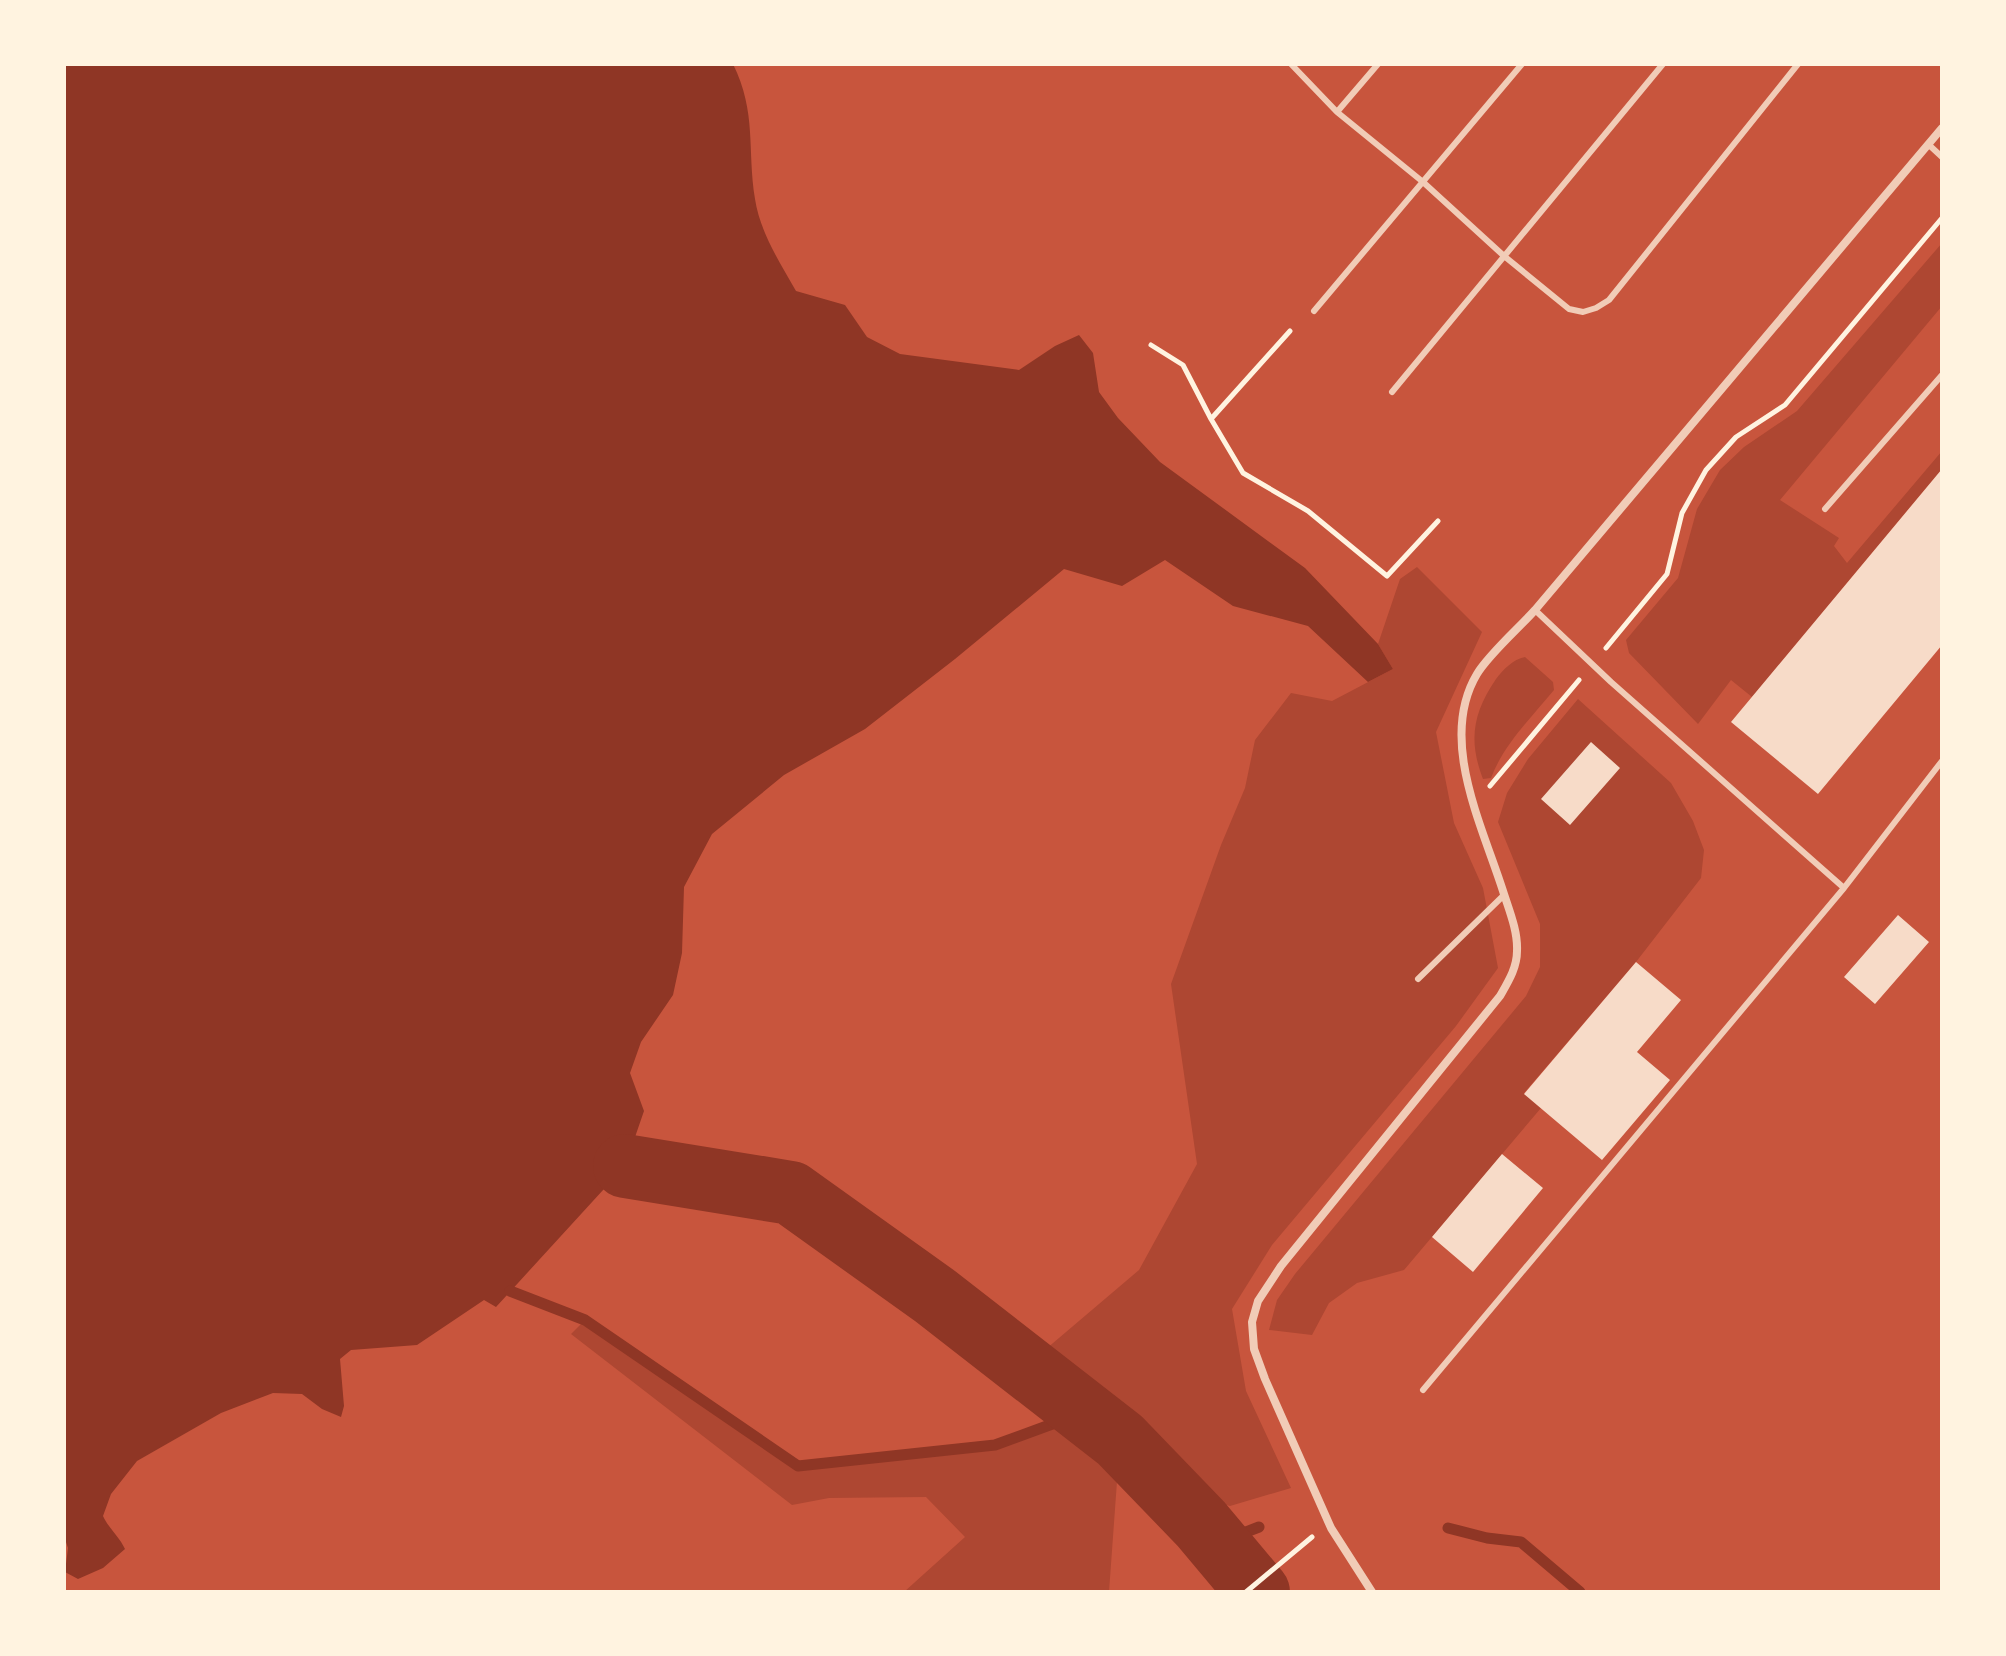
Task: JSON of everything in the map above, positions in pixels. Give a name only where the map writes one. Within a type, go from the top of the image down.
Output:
[{"type":"street","points":[[1372,1592],[1331,1528],[1254,1349],[1252,1322],[1258,1301],[1281,1266],[1500,996],[1513,974],[1517,951],[1513,922],[1464,770],[1460,737],[1464,706],[1478,672],[1535,610],[1942,128]]},
{"type":"lane","points":[[1291,64],[1337,112],[1423,182],[1504,256],[1569,309],[1583,312],[1609,300],[1798,64]]},
{"type":"lane","points":[[1337,112],[1378,64]]},
{"type":"lane","points":[[1314,311],[1522,64]]},
{"type":"lane","points":[[1392,392],[1663,64]]},
{"type":"lane","points":[[1928,144],[1942,157]]},
{"type":"lane","points":[[1825,509],[1942,375]]},
{"type":"lane","points":[[1535,610],[1844,888]]},
{"type":"lane","points":[[1423,1390],[1844,888],[1942,761]]},
{"type":"lane","points":[[1418,979],[1504,895]]},
{"type":"path","points":[[1475,803],[1667,574],[1682,513],[1706,470],[1736,437],[1785,405],[1942,218]]},
{"type":"path","points":[[1211,419],[1290,331]]},
{"type":"path","points":[[1151,345],[1183,365],[1243,473],[1308,511],[1387,576],[1438,521]]},
{"type":"path","points":[[1246,1592],[1289,1554]]},
{"type":"shaded area","points":[[64,64],[733,64],[741,82],[748,115],[753,181],[761,223],[796,291],[845,305],[867,337],[900,354],[1019,370],[1055,346],[1079,335],[1093,353],[1099,392],[1118,418],[1160,462],[1305,568],[1378,644],[1393,669],[1368,682],[1308,626],[1233,606],[1165,560],[1122,586],[1064,569],[865,729],[784,775],[712,834],[684,887],[682,953],[673,995],[641,1042],[630,1073],[644,1111],[625,1166],[496,1307],[484,1300],[417,1345],[351,1350],[340,1359],[344,1406],[341,1417],[322,1409],[302,1394],[273,1393],[221,1413],[137,1461],[111,1494],[103,1516],[125,1549],[103,1568],[78,1579],[65,1572],[68,1548],[64,1536]]},
{"type":"shaded area","points":[[1942,243],[1942,306],[1780,500],[1839,538],[1834,546],[1847,563],[1942,451],[1942,469],[1752,697],[1731,680],[1698,724],[1629,653],[1626,640],[1678,578],[1697,509],[1720,470],[1744,447],[1797,411]]},
{"type":"shaded area","points":[[1417,567],[1482,632],[1436,732],[1454,823],[1483,888],[1498,968],[1456,1026],[1272,1245],[1232,1309],[1246,1391],[1291,1488],[1230,1506],[1204,1499],[1118,1436],[1109,1592],[904,1592],[965,1537],[926,1497],[829,1498],[792,1505],[571,1334],[585,1320],[798,1466],[995,1445],[1084,1413],[1026,1366],[1139,1270],[1197,1164],[1171,984],[1245,788],[1255,740],[1291,693],[1332,701],[1393,669],[1378,644],[1400,579]]},
{"type":"shaded area","points":[[1525,657],[1553,682],[1554,690],[1511,743],[1491,778],[1483,779],[1474,739],[1482,703],[1505,669],[1512,662]]},
{"type":"shaded area","points":[[1578,699],[1671,783],[1693,821],[1704,850],[1701,878],[1636,962],[1524,1093],[1541,1108],[1404,1270],[1357,1283],[1329,1303],[1312,1335],[1269,1330],[1277,1300],[1295,1274],[1526,996],[1540,967],[1540,924],[1498,822],[1507,793],[1528,759]]},
{"type":"building","points":[[1942,469],[1942,645],[1818,794],[1731,722]]},
{"type":"building","points":[[1591,742],[1620,768],[1570,825],[1541,799]]},
{"type":"building","points":[[1898,915],[1929,942],[1875,1004],[1844,977]]},
{"type":"building","points":[[1636,962],[1681,1000],[1637,1052],[1670,1080],[1602,1160],[1524,1094]]},
{"type":"building","points":[[1502,1154],[1543,1188],[1473,1272],[1432,1237]]},
{"type":"waterway","points":[[625,1166],[791,1193],[935,1296],[1120,1440],[1201,1524],[1258,1592]]},
{"type":"waterway","points":[[510,1291],[585,1320],[798,1466],[995,1445],[1085,1412]]},
{"type":"waterway","points":[[1217,1543],[1259,1527]]},
{"type":"waterway","points":[[1448,1528],[1487,1538],[1521,1542],[1580,1592]]}]
